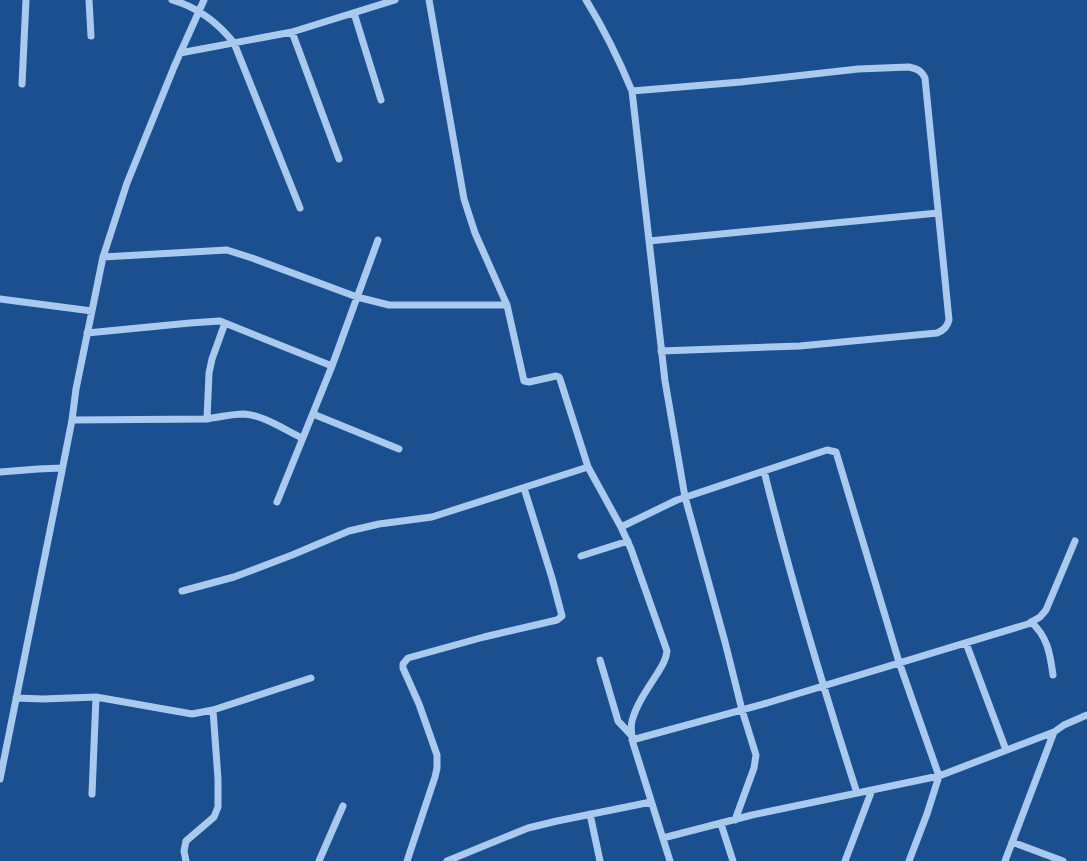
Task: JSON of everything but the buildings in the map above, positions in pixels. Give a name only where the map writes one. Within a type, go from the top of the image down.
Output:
[{"type":"street","points":[[22,84],[26,0]]},
{"type":"street","points":[[89,0],[91,36]]},
{"type":"street","points":[[172,0],[198,12],[213,22],[226,33],[234,43],[300,208]]},
{"type":"street","points":[[0,779],[103,257],[127,183],[204,0]]},
{"type":"street","points":[[180,54],[292,32],[395,0]]},
{"type":"street","points":[[429,0],[464,199],[475,233],[507,305],[524,381],[528,382],[556,376],[558,377],[588,467],[628,541],[667,651],[666,658],[636,710],[632,722],[632,738],[670,861]]},
{"type":"street","points":[[586,0],[598,19],[632,91],[661,350],[670,415],[685,497],[742,710],[756,755],[754,768],[735,820]]},
{"type":"street","points":[[354,13],[381,100]]},
{"type":"street","points":[[292,32],[339,159]]},
{"type":"street","points":[[632,91],[741,82],[858,69],[909,67],[916,68],[925,78],[949,320],[943,331],[936,333],[800,346],[661,350]]},
{"type":"street","points":[[649,241],[938,213]]},
{"type":"street","points":[[277,502],[332,366],[378,240]]},
{"type":"street","points":[[103,257],[228,250],[356,297],[389,306],[507,305]]},
{"type":"street","points":[[0,299],[92,311]]},
{"type":"street","points":[[87,333],[209,321],[225,323],[332,366]]},
{"type":"street","points":[[207,419],[209,373],[212,359],[225,323]]},
{"type":"street","points":[[72,420],[207,419],[245,414],[255,416],[302,438]]},
{"type":"street","points":[[313,414],[399,449]]},
{"type":"street","points":[[621,526],[666,504],[685,497],[827,450],[836,452],[899,662],[939,776],[927,814],[909,861]]},
{"type":"street","points":[[182,591],[234,577],[350,532],[379,524],[432,517],[588,467]]},
{"type":"street","points":[[0,472],[62,468]]},
{"type":"street","points":[[764,471],[780,537],[857,793]]},
{"type":"street","points":[[407,861],[435,777],[438,761],[419,704],[403,668],[403,664],[408,658],[484,637],[557,620],[562,616],[552,578],[524,488]]},
{"type":"street","points":[[581,556],[628,541]]},
{"type":"street","points":[[632,738],[742,710],[1031,622],[1040,617],[1046,610],[1075,541]]},
{"type":"street","points":[[1031,622],[1040,630],[1044,638],[1051,661],[1053,675]]},
{"type":"street","points":[[966,643],[1006,750]]},
{"type":"street","points":[[600,660],[618,721],[632,738]]},
{"type":"street","points":[[16,698],[43,699],[96,697],[185,713],[201,713],[311,678]]},
{"type":"street","points":[[92,794],[96,697]]},
{"type":"street","points":[[186,861],[184,851],[186,841],[214,817],[218,807],[218,779],[213,710]]},
{"type":"street","points":[[663,838],[735,820],[939,776],[1054,732],[1064,725],[1087,715]]},
{"type":"street","points":[[1005,861],[1054,732]]},
{"type":"street","points":[[845,861],[872,790]]},
{"type":"street","points":[[448,861],[528,828],[651,802]]},
{"type":"street","points":[[319,861],[343,806]]},
{"type":"street","points":[[590,814],[600,861]]},
{"type":"street","points":[[721,824],[733,861]]},
{"type":"street","points":[[1012,842],[1064,861]]}]
